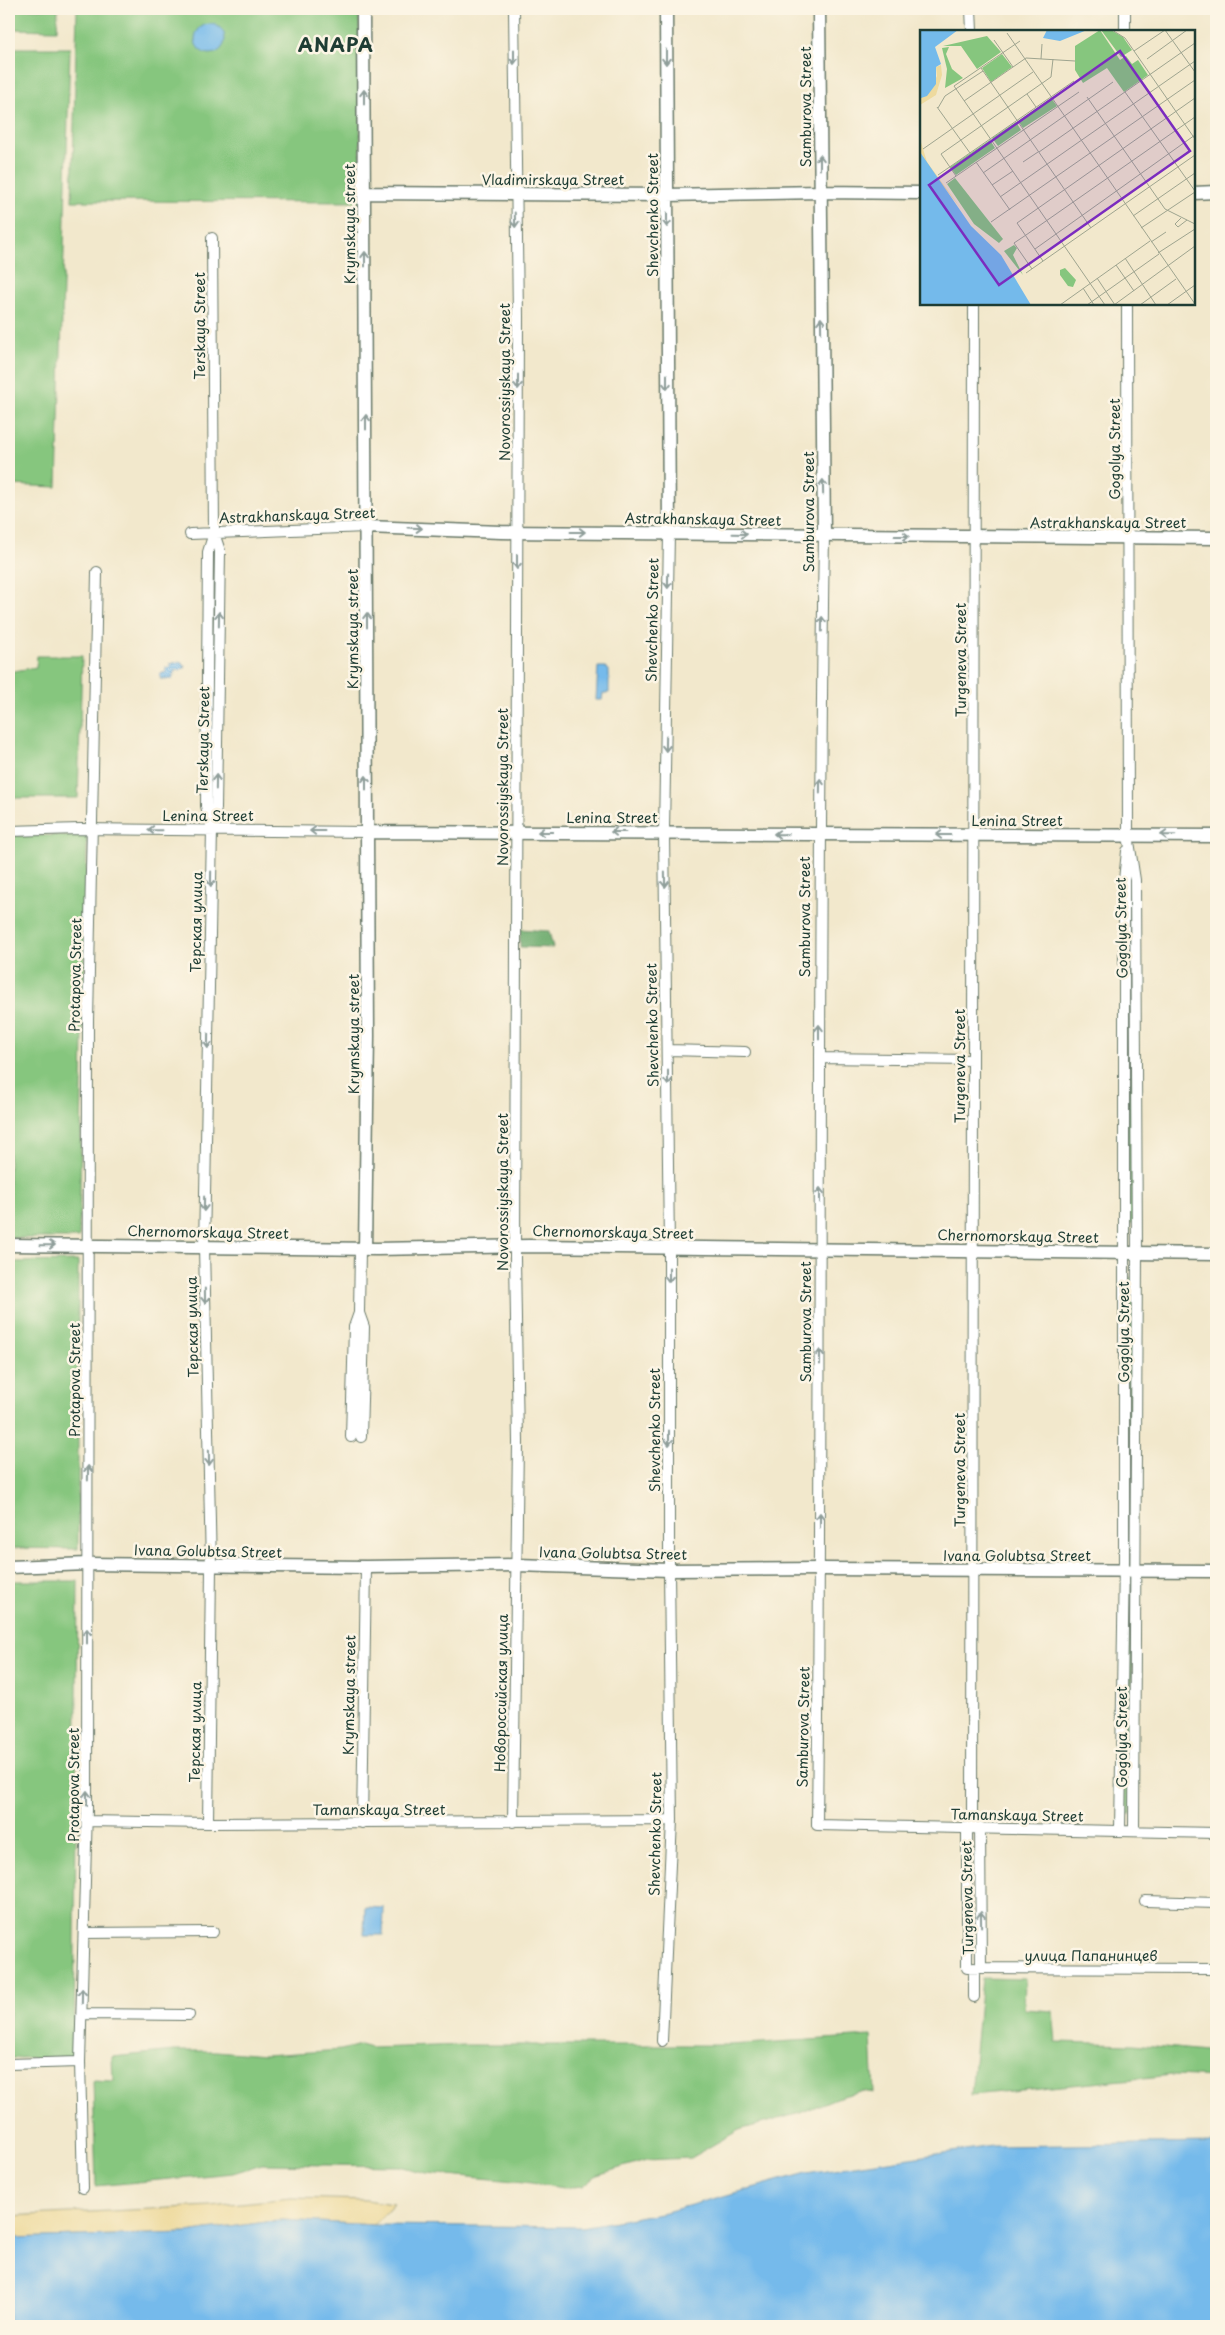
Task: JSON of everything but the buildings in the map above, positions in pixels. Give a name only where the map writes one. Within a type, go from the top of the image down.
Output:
[{"type":"street","name":"Krymskaya street","points":[[356,1437],[354,1327],[359,1313],[368,1036],[363,9]]},
{"type":"street","name":"Novorossiyskaya Street","points":[[514,9],[518,316],[515,1246],[517,1565]]},
{"type":"street","name":"Shevchenko Street","points":[[662,2041],[672,1820],[668,1570],[668,1050],[664,832],[669,533],[666,9]]},
{"type":"street","name":"Samburova Street","points":[[817,1825],[820,1569],[819,835],[824,536],[819,9]]},
{"type":"street","points":[[972,9],[972,30]]},
{"type":"street","points":[[1125,9],[1125,30]]},
{"type":"street","name":"Vladimirskaya Street","points":[[364,192],[667,195],[820,192],[920,193]]},
{"type":"street","points":[[1195,193],[1216,192]]},
{"type":"street","name":"Terskaya Street","points":[[212,238],[214,534],[208,552],[206,796],[212,830]]},
{"type":"street","name":"Turgeneva Street","points":[[974,305],[972,835],[974,1997]]},
{"type":"street","name":"Gogolya Street","points":[[1127,305],[1128,835],[1124,880],[1122,1252],[1134,1830]]},
{"type":"street","name":"Astrakhanskaya Street","points":[[190,534],[366,527],[517,532],[824,536],[1128,536],[1216,538]]},
{"type":"street","name":"Protapova Street","points":[[83,2188],[80,2062],[86,1821],[88,1564],[88,1022],[97,572]]},
{"type":"street","name":"Lenina Street","points":[[9,831],[212,830],[1216,836]]},
{"type":"street","name":"Терская улица","points":[[208,1824],[211,1567],[204,1247],[212,830]]},
{"type":"street","name":"Gogolya Street","points":[[1120,1830],[1130,1570],[1137,1252],[1135,880],[1128,835]]},
{"type":"street","points":[[668,1050],[745,1052]]},
{"type":"street","points":[[820,1058],[973,1060]]},
{"type":"street","name":"Chernomorskaya Street","points":[[9,1244],[362,1249],[515,1246],[669,1247],[1216,1254]]},
{"type":"street","name":"Ivana Golubtsa Street","points":[[9,1566],[88,1564],[366,1568],[517,1565],[668,1570],[1216,1571]]},
{"type":"street","name":"Новороссийская улица","points":[[513,1822],[517,1565]]},
{"type":"street","name":"Krymskaya street","points":[[362,1823],[366,1568]]},
{"type":"street","name":"Tamanskaya Street","points":[[86,1821],[208,1824],[672,1820]]},
{"type":"street","name":"Tamanskaya Street","points":[[817,1825],[1216,1833]]},
{"type":"street","name":"Turgeneva Street","points":[[973,1827],[974,1968]]},
{"type":"street","points":[[1145,1901],[1216,1903]]},
{"type":"street","points":[[84,1932],[212,1932]]},
{"type":"street","name":"улица Папанинцев","points":[[974,1968],[1216,1969]]},
{"type":"street","points":[[82,2014],[189,2015]]},
{"type":"street","points":[[9,2064],[80,2062]]},
{"type":"green space","points":[[9,9],[58,9],[57,30],[9,29]]},
{"type":"green space","points":[[77,9],[359,9],[361,202],[72,201]]},
{"type":"green space","points":[[9,48],[70,48],[57,487],[9,485]]},
{"type":"green space","points":[[37,656],[82,656],[78,798],[9,798],[9,672],[36,667]]},
{"type":"green space","points":[[87,835],[79,1238],[9,1238],[9,836]]},
{"type":"green space","points":[[1126,878],[1133,878],[1134,1223],[1126,1223]]},
{"type":"green space","points":[[520,929],[549,931],[553,948],[520,947]]},
{"type":"green space","points":[[78,1261],[78,1549],[9,1548],[9,1262]]},
{"type":"green space","points":[[1134,1277],[1134,1556],[1126,1556],[1125,1278]]},
{"type":"green space","points":[[9,1581],[78,1581],[74,2057],[9,2058]]},
{"type":"green space","points":[[1133,1587],[1131,1814],[1123,1814],[1126,1588]]},
{"type":"green space","points":[[982,1978],[1025,1979],[1024,2009],[1053,2011],[1056,2042],[1134,2044],[1216,2052],[1216,2077],[1173,2075],[971,2095]]},
{"type":"green space","points":[[871,2036],[874,2093],[861,2091],[836,2098],[800,2113],[739,2130],[690,2158],[646,2160],[597,2175],[583,2186],[563,2188],[525,2182],[427,2173],[399,2166],[262,2164],[233,2173],[96,2186],[93,2080],[113,2081],[112,2057],[174,2051],[216,2051],[265,2055],[341,2050],[360,2045],[371,2048],[465,2045],[730,2045]]},
{"type":"sand","points":[[291,2198],[366,2200],[394,2204],[374,2225],[281,2220],[186,2233],[9,2238],[9,2216],[211,2206]]},
{"type":"water","points":[[210,24],[221,28],[225,39],[221,50],[210,54],[199,50],[195,39],[199,28]]},
{"type":"water","points":[[182,662],[185,667],[181,670],[175,670],[172,679],[161,679],[160,674],[166,672],[166,668],[170,667],[171,663]]},
{"type":"water","points":[[598,667],[605,667],[609,670],[609,693],[603,693],[602,700],[596,700]]},
{"type":"water","points":[[365,1907],[384,1908],[383,1935],[364,1935]]},
{"type":"water","points":[[1216,2143],[1216,2326],[9,2326],[9,2238],[186,2233],[281,2220],[374,2225],[582,2227],[666,2212],[806,2173],[993,2146]]},
{"type":"district","name":"ANAPA","points":[[336,44]]}]
